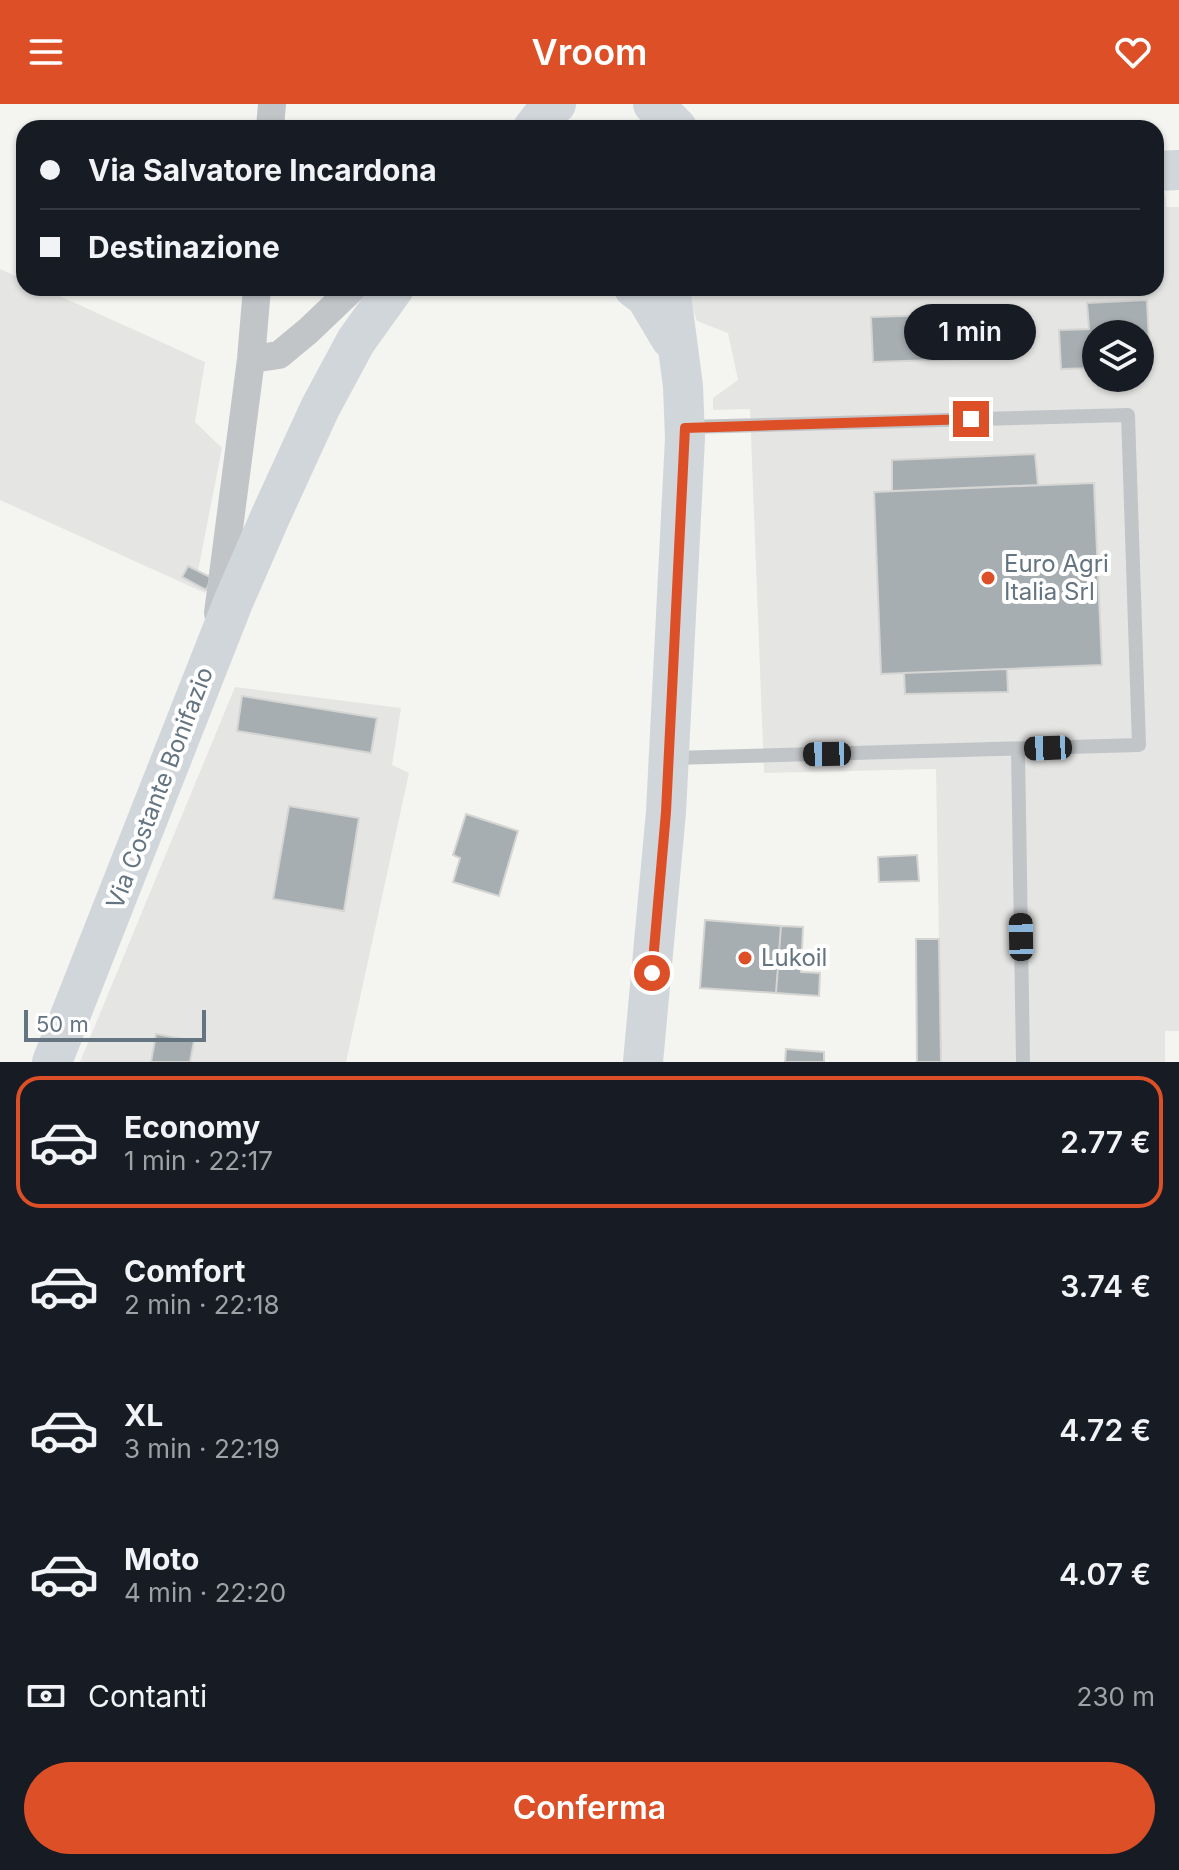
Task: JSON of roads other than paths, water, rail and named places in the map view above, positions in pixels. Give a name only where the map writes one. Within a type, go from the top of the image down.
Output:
[{"type":"main road","points":[[539,120],[556,104]]},
{"type":"main road","points":[[271,515],[334,381],[356,341],[388,296]]},
{"type":"main road","points":[[271,515],[340,404],[414,296]]},
{"type":"main road","points":[[645,296],[678,352]]},
{"type":"main road","points":[[643,1062],[665,827],[685,428],[671,296]]},
{"type":"main road","name":"Via Costante Bonifazio","points":[[52,1062],[271,515]]},
{"type":"street","points":[[214,651],[256,296]]},
{"type":"street","points":[[251,359],[279,355],[345,296]]},
{"type":"lane","points":[[668,758],[1139,745],[1128,415],[685,428]]},
{"type":"lane","points":[[1018,749],[1023,1062]]},
{"type":"place","name":"Euro Agri Italia Srl","points":[[988,578]]},
{"type":"place","name":"Lukoil","points":[[745,958]]}]
